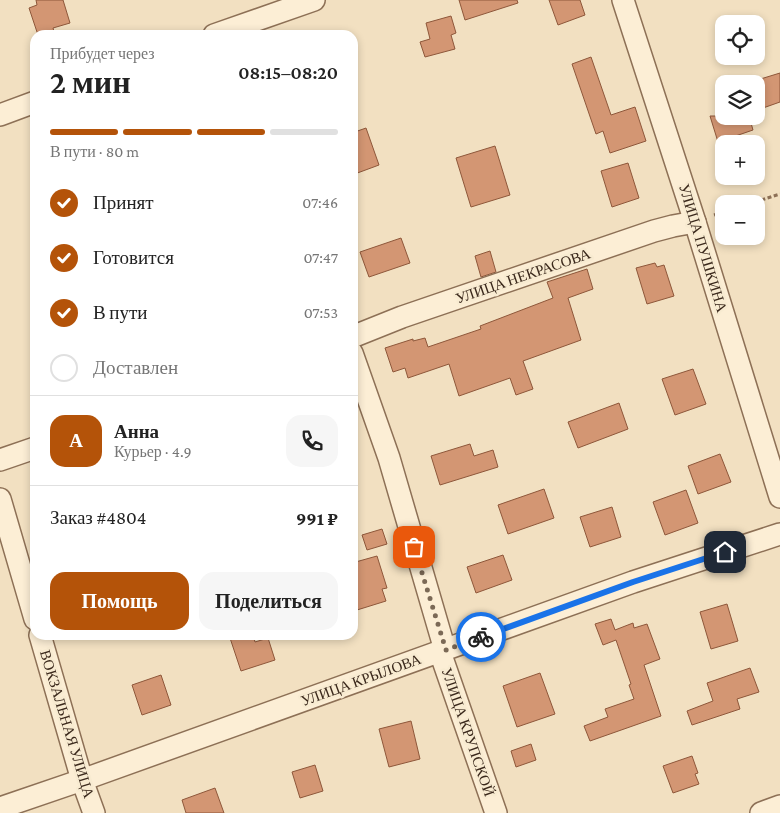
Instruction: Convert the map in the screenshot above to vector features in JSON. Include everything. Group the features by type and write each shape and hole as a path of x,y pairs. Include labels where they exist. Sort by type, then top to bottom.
{"street":[{"path":"251,28 267,7 314,0"},
{"name":"УЛИЦА ПУШКИНА","path":"623,0 695,222 780,497"},
{"path":"0,115 30,104"},
{"name":"УЛИЦА НЕКРАСОВА","path":"358,335 402,317 626,241 673,226 695,222"},
{"name":"УЛИЦА КРУПСКОЙ","path":"358,370 389,458 443,651 496,813"},
{"path":"0,460 30,450"},
{"path":"0,499 30,601"},
{"name":"УЛИЦА КРЫЛОВА","path":"0,808 633,582 780,534"},
{"name":"ВОКЗАЛЬНАЯ УЛИЦА","path":"41,640 82,780 94,813"},
{"path":"761,813 780,806"}],"path":[{"path":"765,199 780,194"}],"building":[{"path":"36,0 63,0 70,23 53,28 54,30 36,30 29,8 37,5"},
{"path":"459,0 517,0 518,3 465,20"},
{"path":"549,0 580,0 585,15 558,25"},
{"path":"451,16 456,33 451,35 455,49 425,57 420,42 430,39 426,23"},
{"path":"591,57 611,115 635,107 646,141 610,153 603,131 596,134 572,64"},
{"path":"780,73 780,102 765,107 765,78"},
{"path":"710,116 715,116 715,125 752,125 753,130 738,135 716,135"},
{"path":"366,128 379,165 358,173 358,131"},
{"path":"495,146 510,195 471,207 456,158"},
{"path":"628,163 639,198 612,207 601,171"},
{"path":"401,238 410,263 369,277 360,252"},
{"path":"490,251 496,272 481,277 475,256"},
{"path":"655,263 657,267 664,265 674,296 647,304 636,268"},
{"path":"587,269 593,289 568,298 581,340 523,361 533,389 516,395 510,378 459,396 449,364 408,378 405,368 393,372 385,348 413,339 413,341 425,338 428,347 481,329 480,326 553,298 547,282"},
{"path":"693,369 706,404 675,415 662,379"},
{"path":"619,403 628,429 578,448 568,422"},
{"path":"470,444 474,456 493,450 498,467 440,485 431,456"},
{"path":"720,454 731,482 698,494 688,466"},
{"path":"544,489 554,518 508,534 498,505"},
{"path":"686,490 698,523 665,535 653,502"},
{"path":"612,507 621,537 590,547 580,517"},
{"path":"382,529 387,544 367,550 362,535"},
{"path":"503,555 512,580 476,593 467,567"},
{"path":"377,556 387,588 382,589 386,601 358,610 358,561"},
{"path":"727,604 738,641 711,649 700,612"},
{"path":"611,619 615,630 633,623 634,628 647,624 660,659 644,665 661,716 590,741 584,726 608,717 605,709 634,699 629,685 631,684 616,640 603,645 595,624"},
{"path":"231,640 254,640 255,642 269,640 275,660 241,671"},
{"path":"750,668 759,692 737,699 740,709 692,725 687,711 713,701 707,683"},
{"path":"540,673 555,714 517,727 503,686"},
{"path":"161,675 171,705 142,715 132,685"},
{"path":"411,721 420,759 389,767 379,729"},
{"path":"531,744 536,760 516,767 511,751"},
{"path":"692,756 698,773 695,774 699,784 673,793 663,766"},
{"path":"315,765 323,791 300,798 292,772"},
{"path":"215,788 224,813 186,813 182,800"}],"way so far":[{"path":"414,547 446,650 481,637"}],"route":[{"path":"481,637 633,582 725,552"}]}
